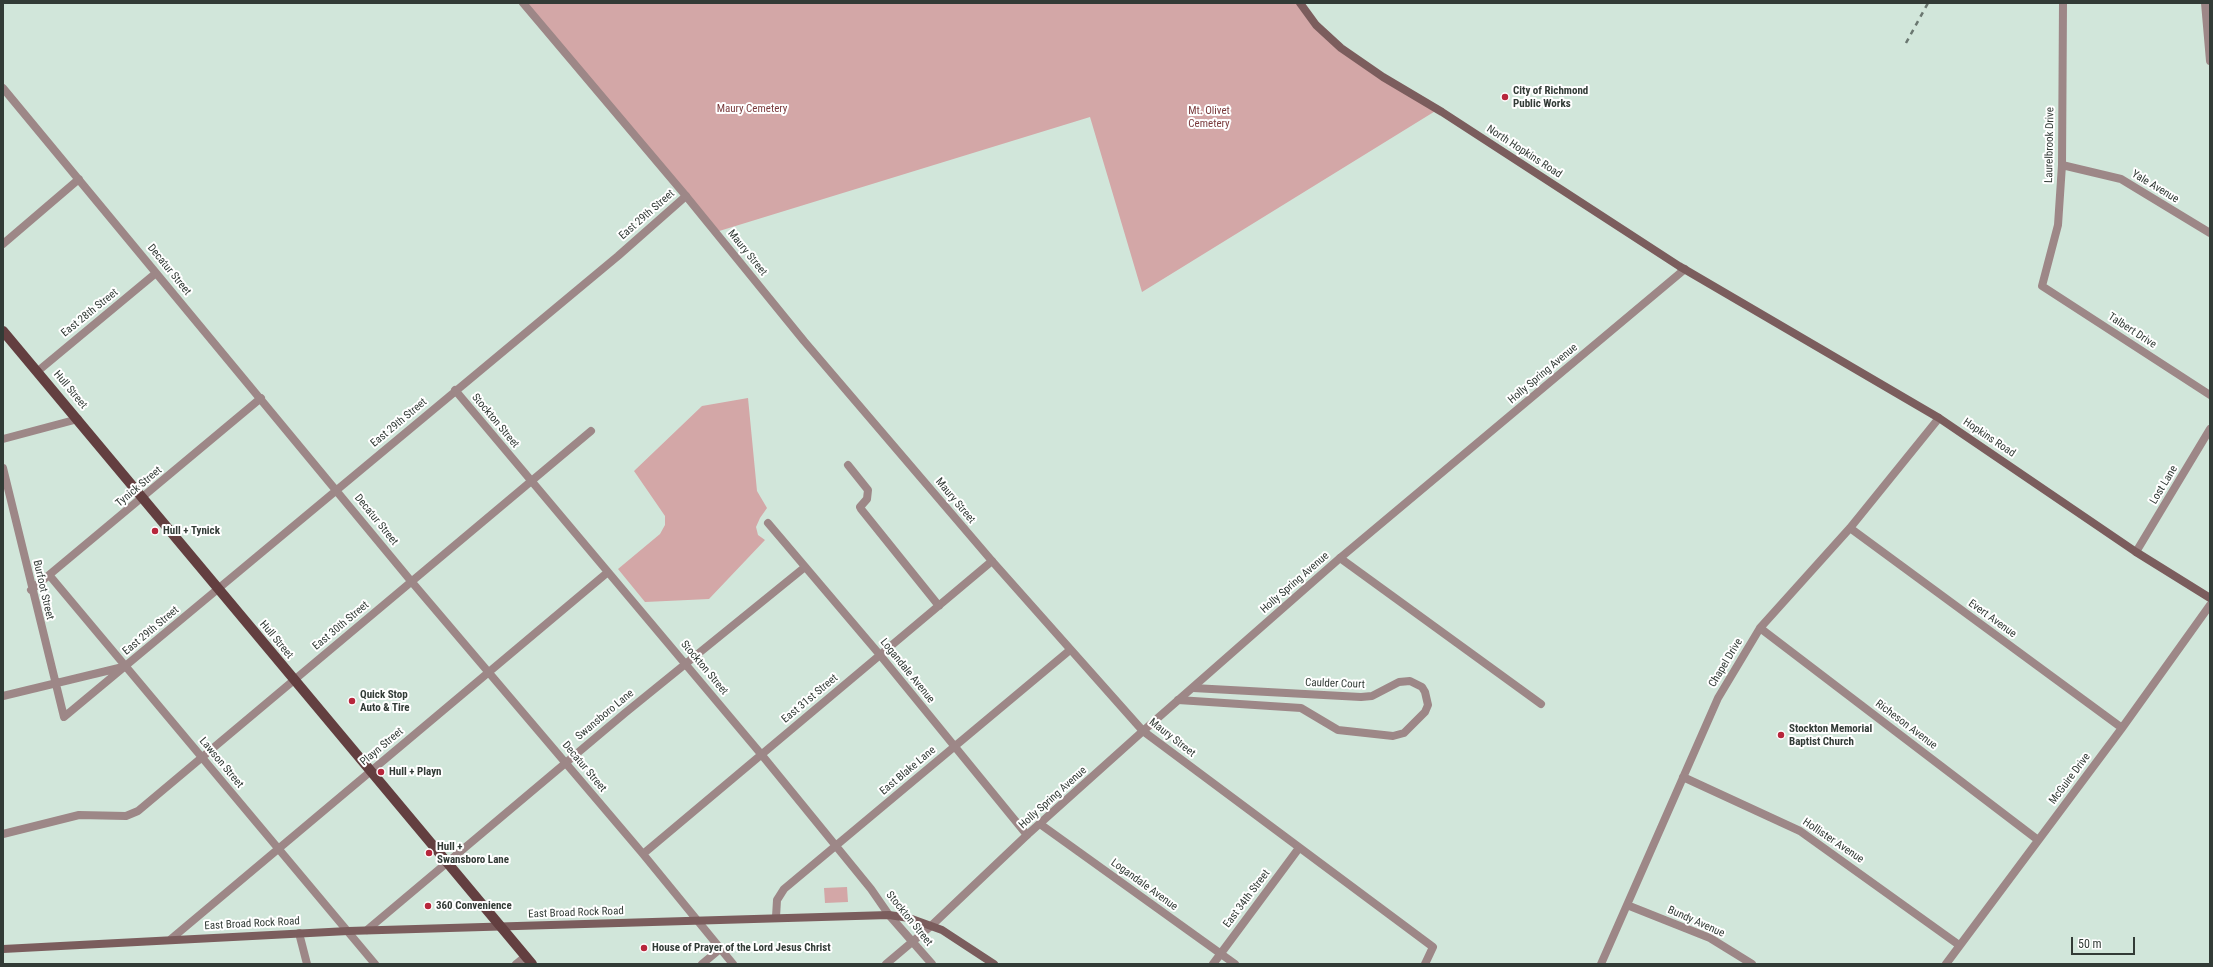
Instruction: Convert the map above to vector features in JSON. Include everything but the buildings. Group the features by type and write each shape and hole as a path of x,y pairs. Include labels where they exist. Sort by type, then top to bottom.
{"main road":[{"name":"North Hopkins Road","path":"1300,3 1316,25 1341,48 1374,71 1442,112 1685,269 1749,306"},
{"name":"Hopkins Road","path":"1749,306 1939,418 2136,552 2210,598"},
{"name":"Hull Street","path":"3,331 529,960"},
{"name":"East Broad Rock Road","path":"3,948 367,930 696,921 776,917 889,915 909,918 931,926 952,936 994,964"}],"street":[{"name":"Maury Street","path":"523,3 686,196 804,341 992,561 1143,730 1433,947 1425,964"},
{"name":"Laurelbrook Drive","path":"2042,286 2058,225 2062,166 2064,3"},
{"path":"2205,3 2210,61"},
{"name":"Decatur Street","path":"3,88 412,580 643,854 696,921 733,964"},
{"name":"Yale Avenue","path":"2062,166 2121,179 2209,230"},
{"path":"3,244 79,180"},
{"name":"East 29th Street","path":"64,717 686,196"},
{"name":"Holly Spring Avenue","path":"886,964 931,926 1027,835 1143,730 1193,688 1340,558 1685,269"},
{"name":"East 28th Street","path":"38,371 156,273"},
{"name":"Talbert Drive","path":"2042,286 2210,395"},
{"name":"Stockton Street","path":"455,390 761,754 871,889 889,915 932,964"},
{"name":"Tynick Street","path":"32,590 261,398"},
{"name":"Chapel Drive","path":"1601,964 1718,698 1760,628 1850,528 1939,418"},
{"path":"3,439 78,419"},
{"name":"Lost Lane","path":"2136,552 2210,429"},
{"name":"East 30th Street","path":"3,834 79,815 121,816 134,814 591,431"},
{"path":"848,465 868,490 867,499 860,507 861,509 939,606"},
{"name":"Burfoot Street","path":"3,468 54,684 64,717"},
{"name":"Logandale Avenue","path":"768,523 880,655 1027,835"},
{"name":"Evert Avenue","path":"1850,528 2122,728"},
{"path":"1340,558 1541,704"},
{"name":"East 31st Street","path":"643,854 992,561"},
{"name":"Swansboro Lane","path":"367,930 685,663 805,567"},
{"name":"Playn Street","path":"172,939 608,572"},
{"name":"Lawson Street","path":"50,576 375,964"},
{"name":"McGuire Drive","path":"1946,964 2122,728 2210,605"},
{"name":"Richeson Avenue","path":"1760,628 2038,840"},
{"name":"East Blake Lane","path":"776,917 777,900 784,889 1070,650"},
{"name":"East 29th Street","path":"3,696 126,666"},
{"name":"Caulder Court","path":"1178,700 1301,708 1338,730 1393,736 1404,733 1425,712 1428,705 1425,692 1422,687 1410,681 1399,682 1372,696 1361,697 1193,688"},
{"name":"Hollister Avenue","path":"1683,777 1800,831 1959,945"},
{"name":"Logandale Avenue","path":"1040,824 1235,964"},
{"name":"East 34th Street","path":"1213,964 1299,848"},
{"name":"Bundy Avenue","path":"1628,905 1710,938 1752,964"},
{"path":"300,933 307,964"},
{"path":"702,964 720,949"},
{"path":"516,964 529,960"}],"green space":[{"path":"525,3 1303,3 1314,21 1344,47 1437,110 1142,292 1090,117 716,232"},
{"path":"748,398 757,491 767,508 756,527 758,535 765,540 709,599 645,602 618,569 660,534 665,525 665,516 634,471 702,406"},
{"path":"847,887 848,902 825,903 824,888"}],"railway":[{"path":"1906,43 1928,3"}],"place":[{"name":"City of Richmond Public Works","path":"1505,97"},
{"name":"Hull + Tynick","path":"155,531"},
{"name":"Quick Stop Auto & Tire","path":"352,701"},
{"name":"Stockton Memorial Baptist Church","path":"1781,735"},
{"name":"Hull + Playn","path":"381,772"},
{"name":"Hull + Swansboro Lane","path":"429,853"},
{"name":"360 Convenience","path":"428,906"},
{"name":"House of Prayer of the Lord Jesus Christ","path":"644,948"}],"park label":[{"name":"Maury Cemetery","path":"752,109"},
{"name":"Mt. Olivet Cemetery","path":"1209,117"}]}
